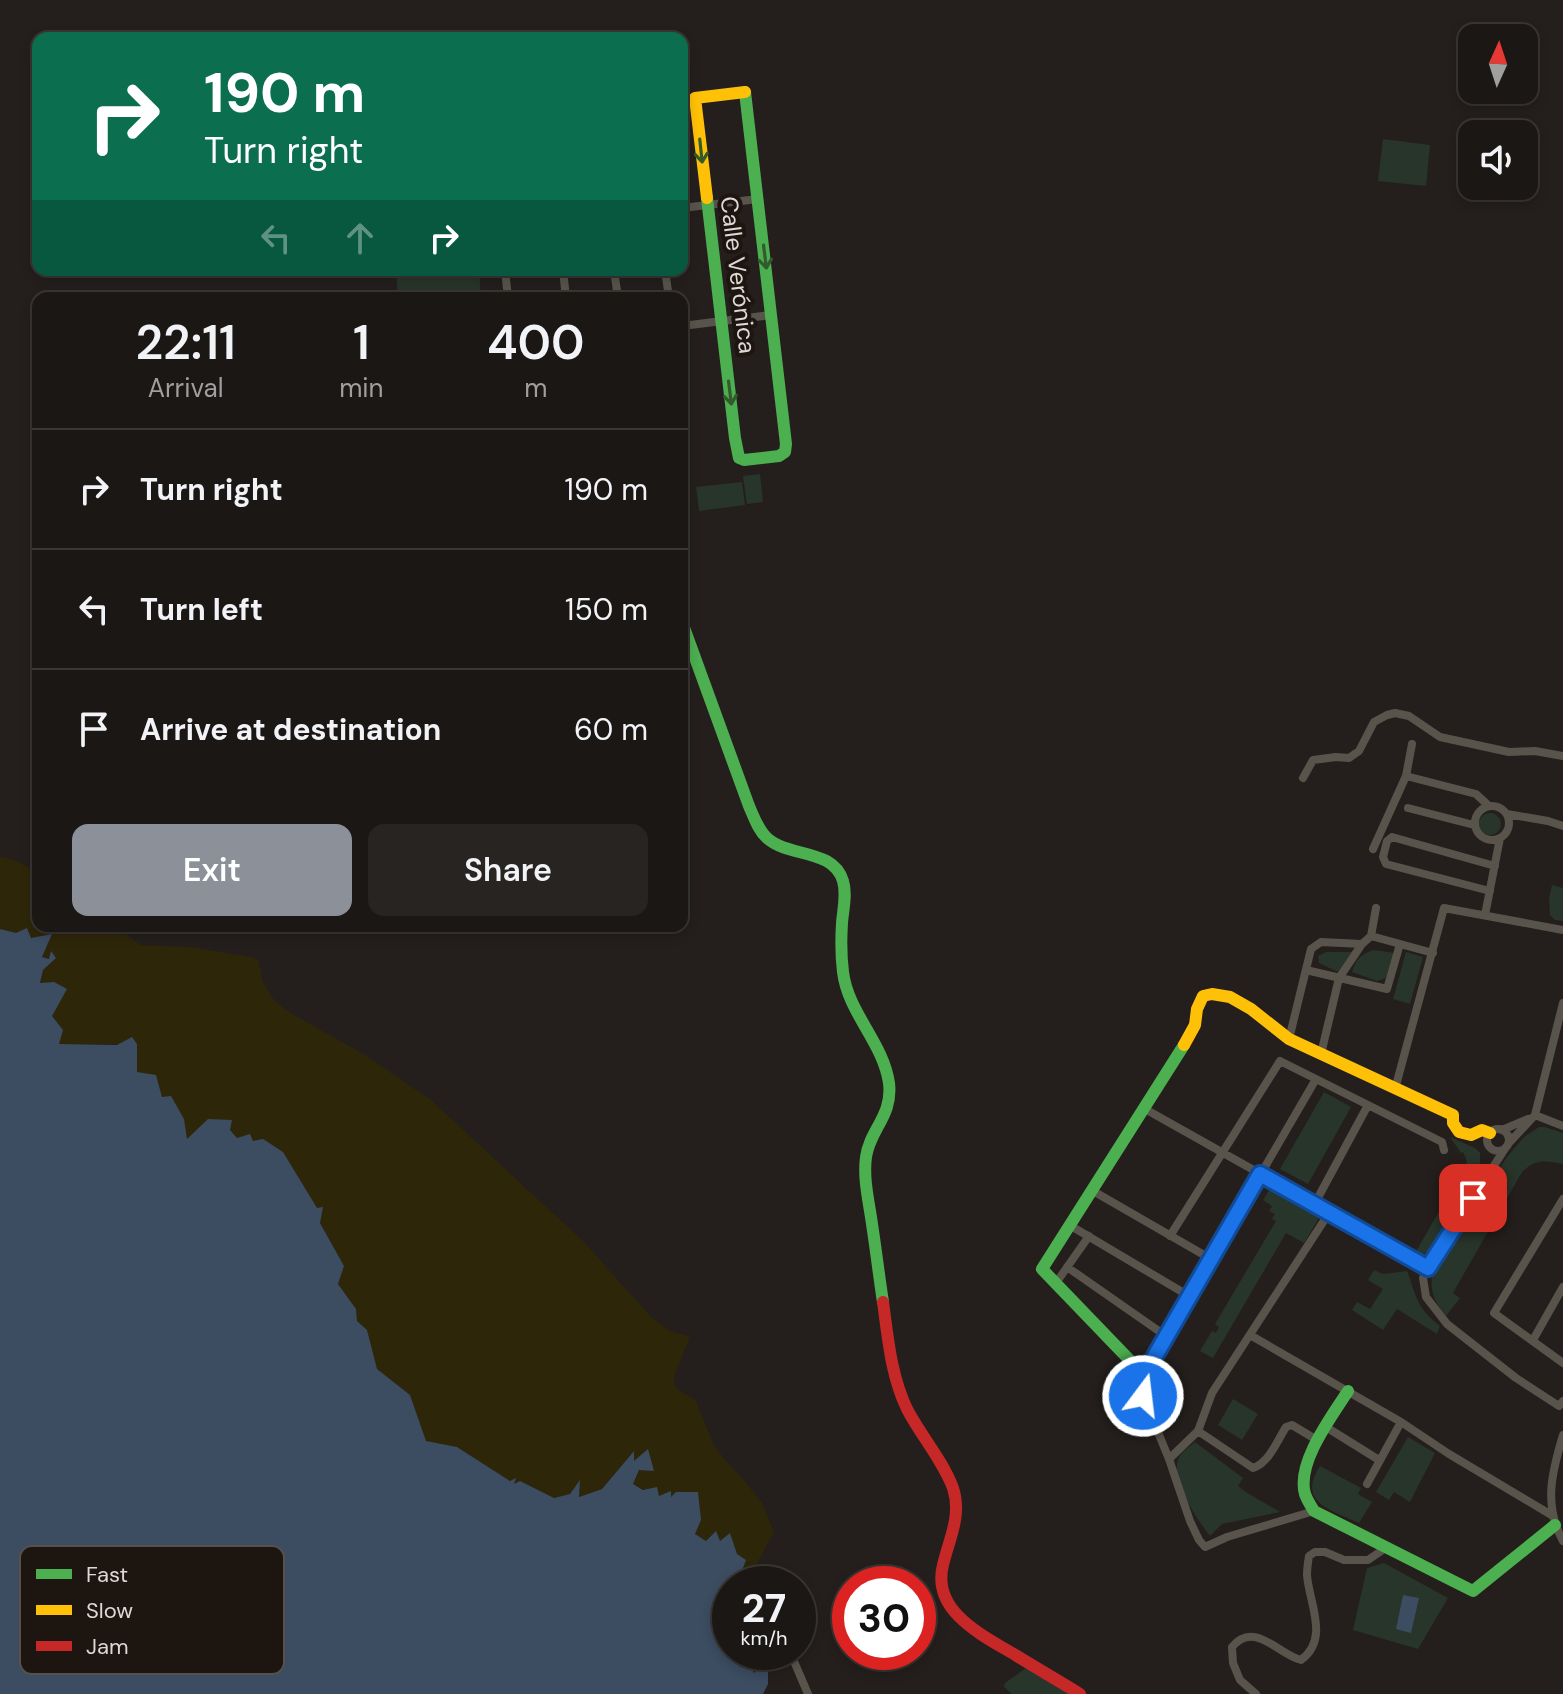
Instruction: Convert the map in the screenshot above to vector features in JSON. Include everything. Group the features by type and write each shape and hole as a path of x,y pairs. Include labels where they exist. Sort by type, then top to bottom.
{"street":[{"name":"Calle Verónica","path":"758,199 745,92 695,98 735,438 739,458 744,460 779,456 785,452 771,315"},
{"path":"688,207 758,199 771,315 688,325"},
{"path":"688,638 750,810 763,834 782,847 828,860 842,877 845,889 842,939 844,980 889,1082 890,1106 871,1140 866,1157 891,1358 907,1409 948,1478 956,1501 957,1518 941,1567 940,1584 944,1599 970,1628 1080,1694"},
{"path":"1303,778 1313,760 1349,758 1359,751 1374,722 1395,713 1409,716 1440,737 1509,752 1535,751 1563,756"},
{"path":"1373,849 1406,776 1412,744"},
{"path":"1406,776 1476,794 1489,806"},
{"path":"1507,814 1509,825 1505,835 1500,838 1484,838 1476,830 1474,819 1479,810 1489,806 1499,807 1507,814 1563,826"},
{"path":"1408,808 1474,825"},
{"path":"1490,891 1386,864 1383,857 1387,841 1392,837 1495,866"},
{"path":"1485,915 1500,838"},
{"path":"1321,1054 1339,978 1371,936 1376,908"},
{"path":"1395,1089 1444,908 1563,930"},
{"path":"1371,936 1433,953"},
{"path":"1289,1039 1311,949 1321,942 1362,944"},
{"path":"1306,970 1387,989 1400,944"},
{"path":"1144,1375 1042,1269 1191,1033 1199,1001 1203,996 1212,994 1230,997 1251,1009 1289,1039 1453,1115 1453,1123 1459,1132 1471,1135 1482,1130 1507,1134 1507,1145 1423,1278 1426,1297 1447,1324 1516,1378 1559,1406 1563,1401"},
{"path":"1491,1148 1501,1150 1534,1116 1563,1003"},
{"path":"1170,1236 1280,1061 1442,1142 1444,1150"},
{"path":"1314,1511 1227,1537 1205,1547 1190,1521 1143,1396 1144,1375 1316,1079"},
{"path":"1314,1205 1368,1105"},
{"path":"1145,1109 1428,1268"},
{"path":"1488,1174 1491,1148 1488,1140 1496,1132 1534,1116 1563,1126"},
{"path":"1093,1191 1211,1259"},
{"path":"1563,1199 1494,1313 1563,1363"},
{"path":"1169,1459 1198,1431 1212,1393 1329,1213"},
{"path":"1071,1226 1189,1296"},
{"path":"1056,1283 1089,1236"},
{"path":"1067,1267 1166,1336"},
{"path":"1533,1340 1563,1287"},
{"path":"1250,1335 1401,1422 1554,1521"},
{"path":"1348,1391 1317,1440 1303,1480 1304,1494 1314,1511 1473,1591 1554,1521"},
{"path":"1367,1484 1401,1422"},
{"path":"1198,1431 1253,1468 1260,1466 1286,1427 1292,1425 1317,1440"},
{"path":"1326,1427 1379,1460"},
{"path":"1563,1435 1552,1470 1551,1506 1563,1541"},
{"path":"1256,1694 1240,1680 1233,1663 1232,1647 1238,1640 1252,1637 1271,1643 1293,1658 1301,1660 1310,1653 1315,1638 1316,1614 1307,1577 1309,1556 1315,1552 1325,1552 1344,1560 1368,1560 1387,1547"},
{"path":"798,1670 808,1694"}],"green space":[{"path":"1383,139 1430,145 1426,186 1378,181"},
{"path":"396,276 479,276 481,292 398,292"},
{"path":"760,474 763,502 747,504 743,476"},
{"path":"742,482 745,505 699,511 696,487"},
{"path":"1486,813 1494,813 1501,824 1494,835 1486,835 1479,828 1479,820"},
{"path":"1552,885 1563,888 1563,921 1555,920 1550,915"},
{"path":"1374,950 1394,953 1386,978 1377,981 1352,972 1359,958"},
{"path":"1326,952 1352,952 1338,972 1319,963 1318,956"},
{"path":"1406,952 1423,957 1410,1004 1393,999"},
{"path":"1324,1092 1351,1107 1308,1184 1280,1169"},
{"path":"1539,1127 1563,1133 1563,1164 1541,1162 1532,1164 1522,1172 1453,1293 1460,1298 1446,1316 1433,1293 1433,1266 1507,1157 1524,1137"},
{"path":"1450,1137 1480,1153 1480,1169 1434,1246 1426,1253 1414,1255 1467,1161"},
{"path":"1270,1189 1319,1218 1304,1243 1286,1233 1213,1358 1200,1351 1212,1331 1216,1333 1219,1327 1215,1324 1276,1221 1272,1219 1275,1214 1269,1211 1272,1206 1263,1200"},
{"path":"1374,1270 1383,1274 1407,1271 1422,1307 1440,1326 1437,1334 1397,1309 1383,1330 1352,1310 1357,1302 1370,1309 1383,1289 1368,1280"},
{"path":"1233,1399 1258,1414 1242,1440 1218,1425"},
{"path":"1408,1437 1435,1453 1410,1502 1394,1492 1389,1500 1376,1492"},
{"path":"1195,1442 1243,1478 1238,1486 1280,1512 1222,1524 1210,1536 1187,1500 1178,1479 1179,1457"},
{"path":"1320,1466 1361,1488 1358,1494 1372,1502 1359,1523 1328,1509 1315,1497 1312,1489"},
{"path":"1384,1563 1448,1598 1418,1649 1353,1630 1367,1568"},
{"path":"1026,1668 1070,1694 1012,1694 1004,1687 1005,1683"}],"sand":[{"path":"0,857 32,870 32,932 123,932 140,945 189,947 251,957 258,960 263,983 274,1000 287,1011 365,1055 431,1100 583,1241 650,1316 670,1331 690,1337 674,1376 675,1387 696,1401 713,1444 762,1503 774,1532 756,1566 741,1566 730,1533 719,1542 706,1541 695,1534 670,1498 633,1484 639,1470 633,1462 633,1452 602,1489 578,1497 580,1482 570,1494 554,1498 520,1481 514,1484 457,1447 425,1441 410,1395 376,1369 367,1330 357,1321 356,1309 338,1284 344,1266 320,1223 322,1207 317,1209 282,1152 237,1138 230,1130 232,1120 187,1140 163,1097 137,1072 137,1044 59,1044 40,984 43,970 56,958 51,952 50,959 42,957 51,935 30,938 0,929"}],"water":[{"path":"27,928 31,938 52,934 42,957 49,959 51,951 56,958 43,970 40,983 54,982 67,989 52,1016 63,1030 59,1044 117,1045 132,1037 137,1044 137,1072 156,1075 162,1097 171,1096 184,1119 187,1139 208,1119 232,1120 230,1130 237,1138 250,1134 253,1141 263,1139 283,1152 317,1208 323,1207 320,1223 344,1266 338,1284 356,1309 357,1321 367,1330 377,1369 410,1395 426,1441 457,1447 510,1481 516,1478 514,1484 520,1481 554,1498 570,1494 580,1480 579,1497 602,1489 634,1451 634,1461 648,1449 654,1471 639,1470 633,1484 643,1490 657,1487 659,1496 671,1491 671,1497 676,1492 698,1492 701,1520 695,1534 706,1541 716,1531 720,1541 730,1533 737,1554 746,1560 744,1566 712,1566 712,1670 753,1670 754,1673 757,1670 768,1670 768,1684 763,1694 0,1694 0,929 16,933"},
{"path":"1403,1595 1419,1598 1411,1633 1396,1629"}],"traffic: fast":[{"path":"707,198 739,458 779,456 785,452 786,444 745,92"},
{"path":"688,638 761,831 776,844 830,863 843,881 842,954 846,987 880,1054 889,1083 888,1105 868,1147 865,1165 883,1302"},
{"path":"1144,1375 1042,1269 1184,1045"},
{"path":"1348,1391 1317,1440 1306,1468 1305,1494 1314,1511 1473,1591 1555,1525"}],"traffic: slow":[{"path":"707,198 695,98 745,92"},
{"path":"1184,1045 1195,1025 1203,996 1230,997 1251,1009 1289,1039 1453,1115 1453,1123 1459,1132 1471,1135 1482,1130 1490,1133"}],"traffic: jam":[{"path":"883,1302 897,1383 907,1409 953,1488 956,1508 954,1527 941,1582 945,1596 952,1609 976,1631 1080,1694"}],"route":[{"path":"1143,1396 1144,1375 1260,1174 1428,1268 1473,1198"}]}
